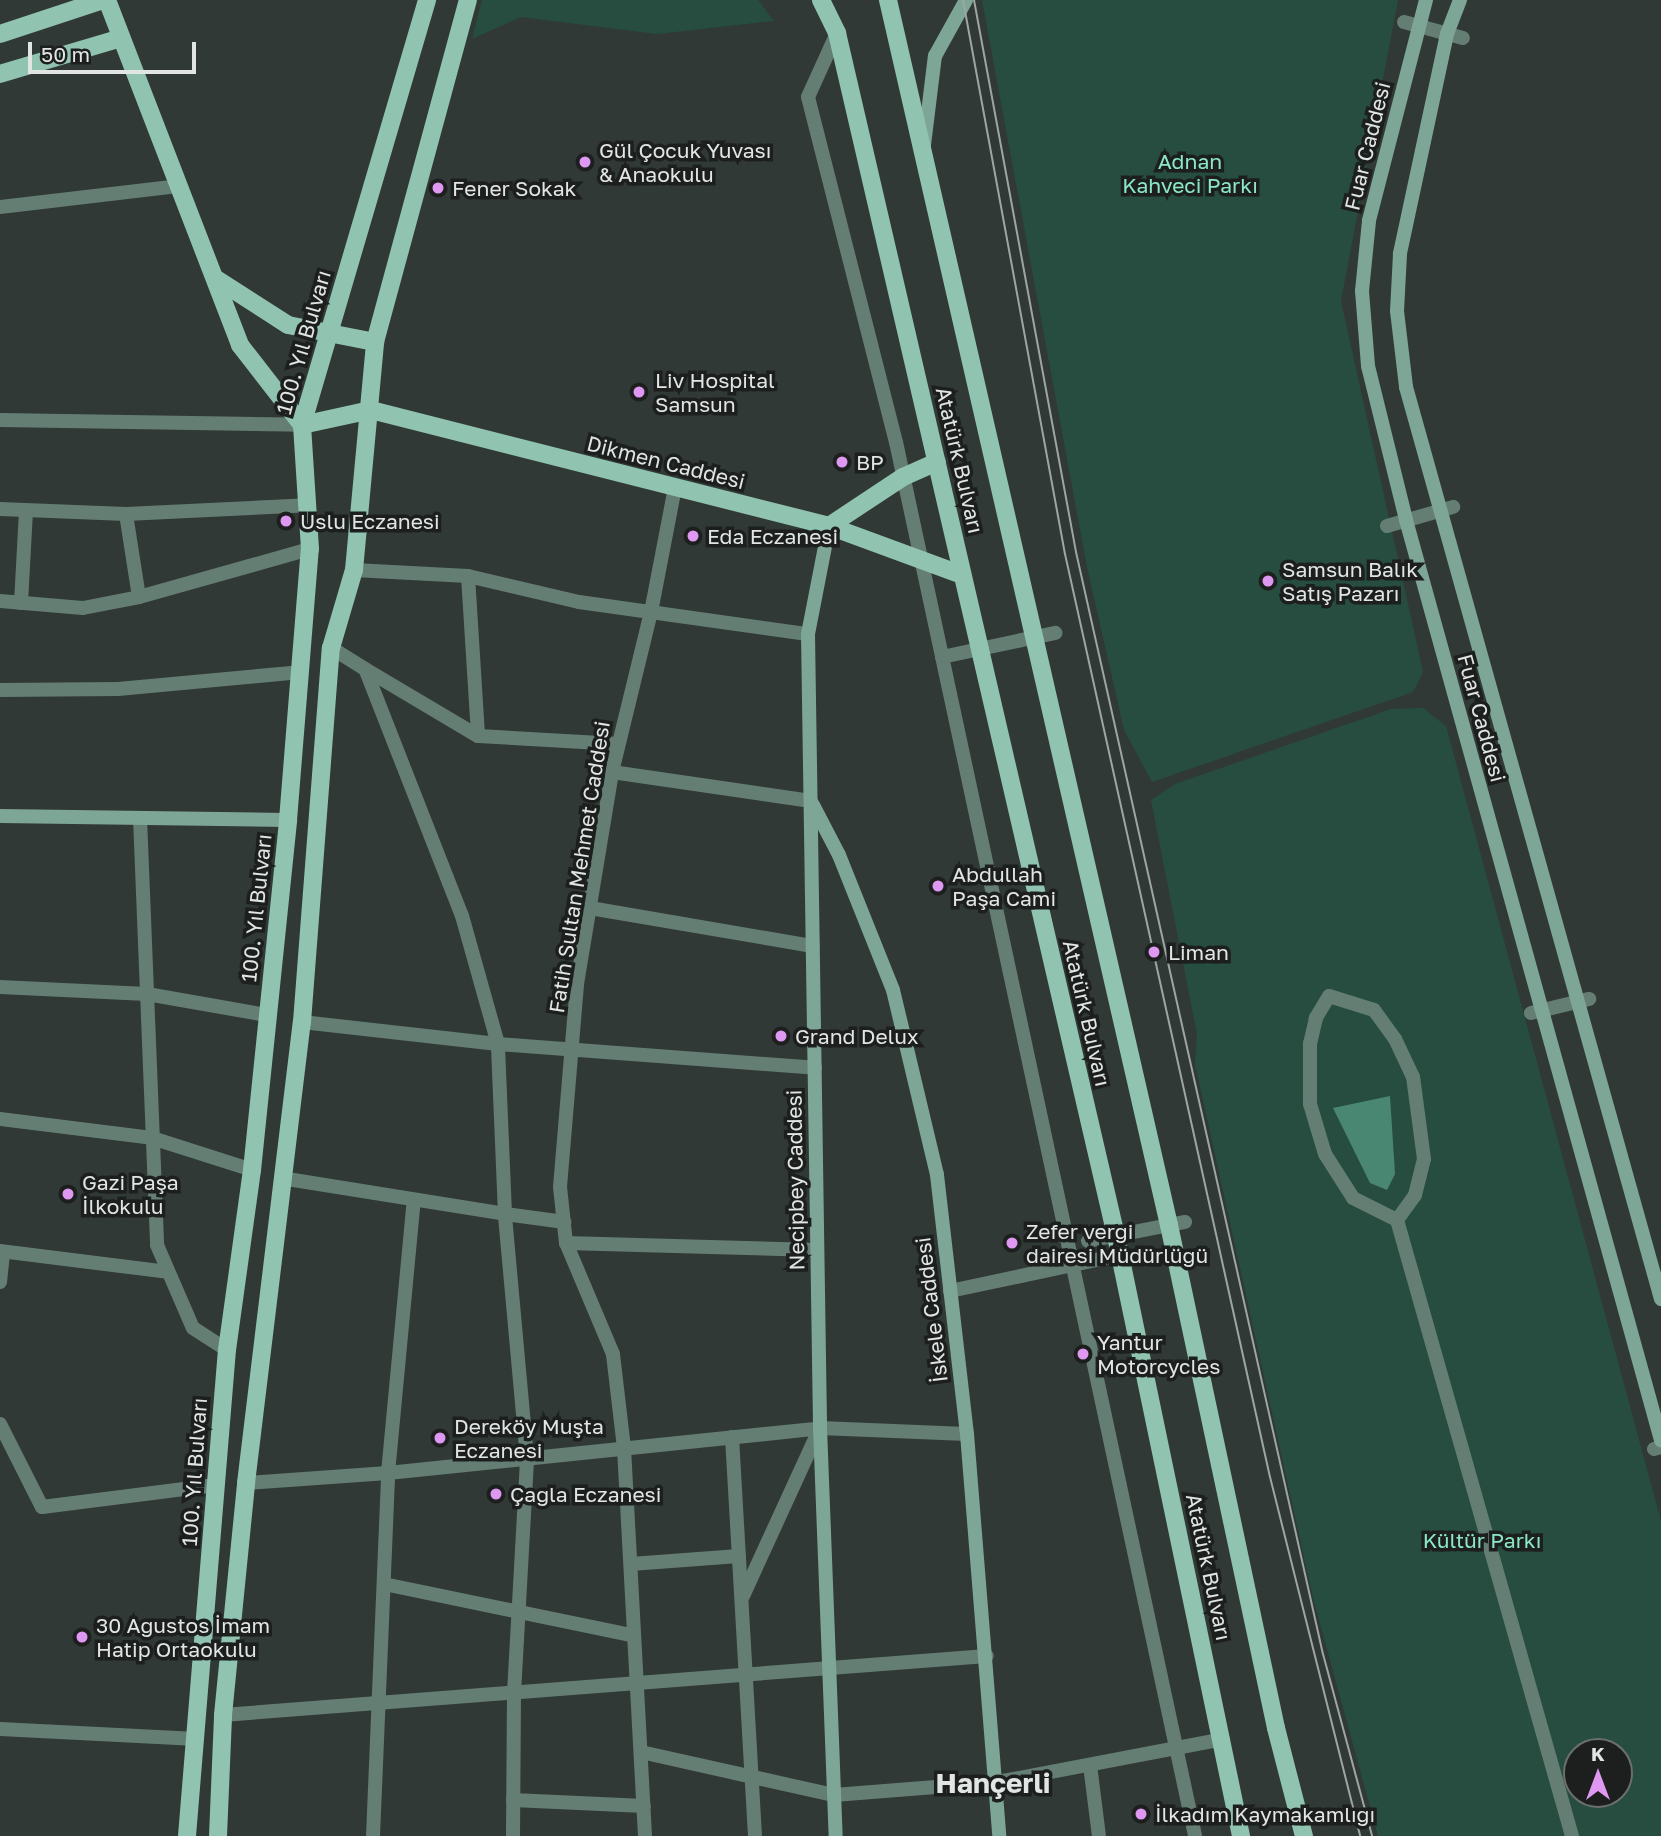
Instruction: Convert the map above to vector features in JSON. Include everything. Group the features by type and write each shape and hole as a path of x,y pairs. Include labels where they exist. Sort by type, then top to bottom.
{"main road":[{"path":"0,34 105,0 218,280 240,345 302,425 370,410"},
{"name":"100. Yıl Bulvarı","path":"187,1836 227,1350 252,1170 288,820 310,549 302,425 427,0"},
{"path":"218,1836 223,1715 246,1483 302,1022 331,648 354,570 375,342 468,0"},
{"name":"Atatürk Bulvarı","path":"821,0 837,33 1116,1236 1223,1739 1241,1836"},
{"name":"Atatürk Bulvarı","path":"888,0 922,161 1034,638 1177,1223 1276,1728 1304,1836"},
{"path":"0,74 121,38"},
{"path":"218,280 288,325 375,342"},
{"name":"Dikmen Caddesi","path":"370,410 829,526 922,564 962,575"},
{"path":"829,526 903,477 937,462"}],"street":[{"path":"922,161 935,56 966,0"},
{"name":"Fuar Caddesi","path":"1426,0 1369,221 1362,291 1368,366 1535,1012 1658,1446"},
{"name":"Fuar Caddesi","path":"1460,0 1447,34 1400,254 1397,311 1406,387 1446,510 1585,1000 1661,1299"},
{"path":"1404,22 1463,38"},
{"path":"837,33 808,97 903,477 1195,1836"},
{"path":"0,207 178,186"},
{"path":"0,420 302,425"},
{"name":"Fatih Sultan Mehmet Caddesi","path":"645,1836 624,1448 612,1354 566,1243 560,1187 571,1051 612,772 651,612 675,487"},
{"path":"0,509 126,514 306,505"},
{"path":"21,603 26,510"},
{"path":"1388,526 1446,510"},
{"path":"126,514 139,597"},
{"name":"Necipbey Caddesi","path":"829,526 808,634 820,1428 836,1836"},
{"path":"0,601 83,608 139,597 310,549"},
{"path":"354,570 468,576 579,602 808,634"},
{"path":"468,576 478,736"},
{"path":"942,657 1055,633"},
{"path":"331,648 478,736 618,744"},
{"path":"365,669 462,916 498,1045 505,1214 527,1458 514,1693 513,1836"},
{"path":"0,690 118,689 300,672"},
{"path":"612,772 811,801"},
{"name":"İskele Caddesi","path":"811,801 839,855 893,990 937,1175 967,1434 998,1782 999,1836"},
{"path":"0,816 288,820"},
{"path":"140,818 157,1245 193,1328 227,1350"},
{"path":"590,908 813,947"},
{"path":"0,987 146,994 267,1015"},
{"path":"1397,1220 1415,1195 1424,1159 1413,1077 1395,1039 1374,1010 1329,996 1316,1018 1310,1043 1310,1104 1325,1154 1353,1198 1397,1220 1572,1836"},
{"path":"1535,1012 1585,1000"},
{"path":"302,1022 498,1045 815,1068"},
{"path":"0,1119 152,1138 252,1170"},
{"path":"281,1178 564,1222"},
{"path":"373,1836 388,1473 414,1200"},
{"path":"1088,1241 1177,1223"},
{"path":"566,1243 817,1250"},
{"path":"0,1282 2,1252 168,1272"},
{"path":"950,1291 1120,1255"},
{"path":"0,1424 42,1507 216,1485"},
{"path":"246,1483 388,1473 820,1428 967,1434"},
{"path":"741,1600 820,1428"},
{"path":"732,1437 755,1836"},
{"path":"631,1564 739,1556"},
{"path":"384,1584 634,1636"},
{"path":"223,1715 637,1683 829,1665 987,1656"},
{"path":"0,1729 197,1739"},
{"path":"640,1752 751,1779 834,1795 998,1782 1223,1739"},
{"path":"1090,1765 1099,1836"},
{"path":"513,1800 644,1806"}],"green space":[{"path":"482,0 758,0 774,21 657,34 521,17 472,39"},
{"name":"Adnan Kahveci Parkı","path":"982,0 1398,0 1341,301 1423,672 1413,692 1152,782 1124,730 1087,567"},
{"name":"Kültür Parkı","path":"1423,708 1446,726 1661,1521 1661,1836 1378,1836 1313,1598 1195,1064 1197,1034 1151,800 1175,784 1391,709"}],"shaded area":[{"path":"1390,1096 1395,1174 1387,1190 1370,1183 1333,1108"}],"tram line":[{"path":"963,0 1065,554 1270,1477 1360,1836"},
{"path":"974,0 1076,552 1323,1654 1372,1836"}],"place":[{"name":"Gül Çocuk Yuvası & Anaokulu","path":"585,162"},
{"name":"Fener Sokak","path":"438,188"},
{"name":"Liv Hospital Samsun","path":"639,392"},
{"name":"BP","path":"842,462"},
{"name":"Uslu Eczanesi","path":"286,521"},
{"name":"Eda Eczanesi","path":"693,536"},
{"name":"Samsun Balık Satış Pazarı","path":"1268,581"},
{"name":"Abdullah Paşa Cami","path":"938,886"},
{"name":"Liman","path":"1154,952"},
{"name":"Grand Delux","path":"781,1036"},
{"name":"Gazi Paşa İlkokulu","path":"68,1194"},
{"name":"Zefer vergi dairesi Müdürlüğü","path":"1012,1243"},
{"name":"Yantur Motorcycles","path":"1083,1354"},
{"name":"Dereköy Muşta Eczanesi","path":"440,1438"},
{"name":"Çağla Eczanesi","path":"496,1494"},
{"name":"30 Ağustos İmam Hatip Ortaokulu","path":"82,1637"},
{"name":"İlkadım Kaymakamlığı","path":"1141,1814"}],"district":[{"name":"Hançerli","path":"993,1783"}]}
